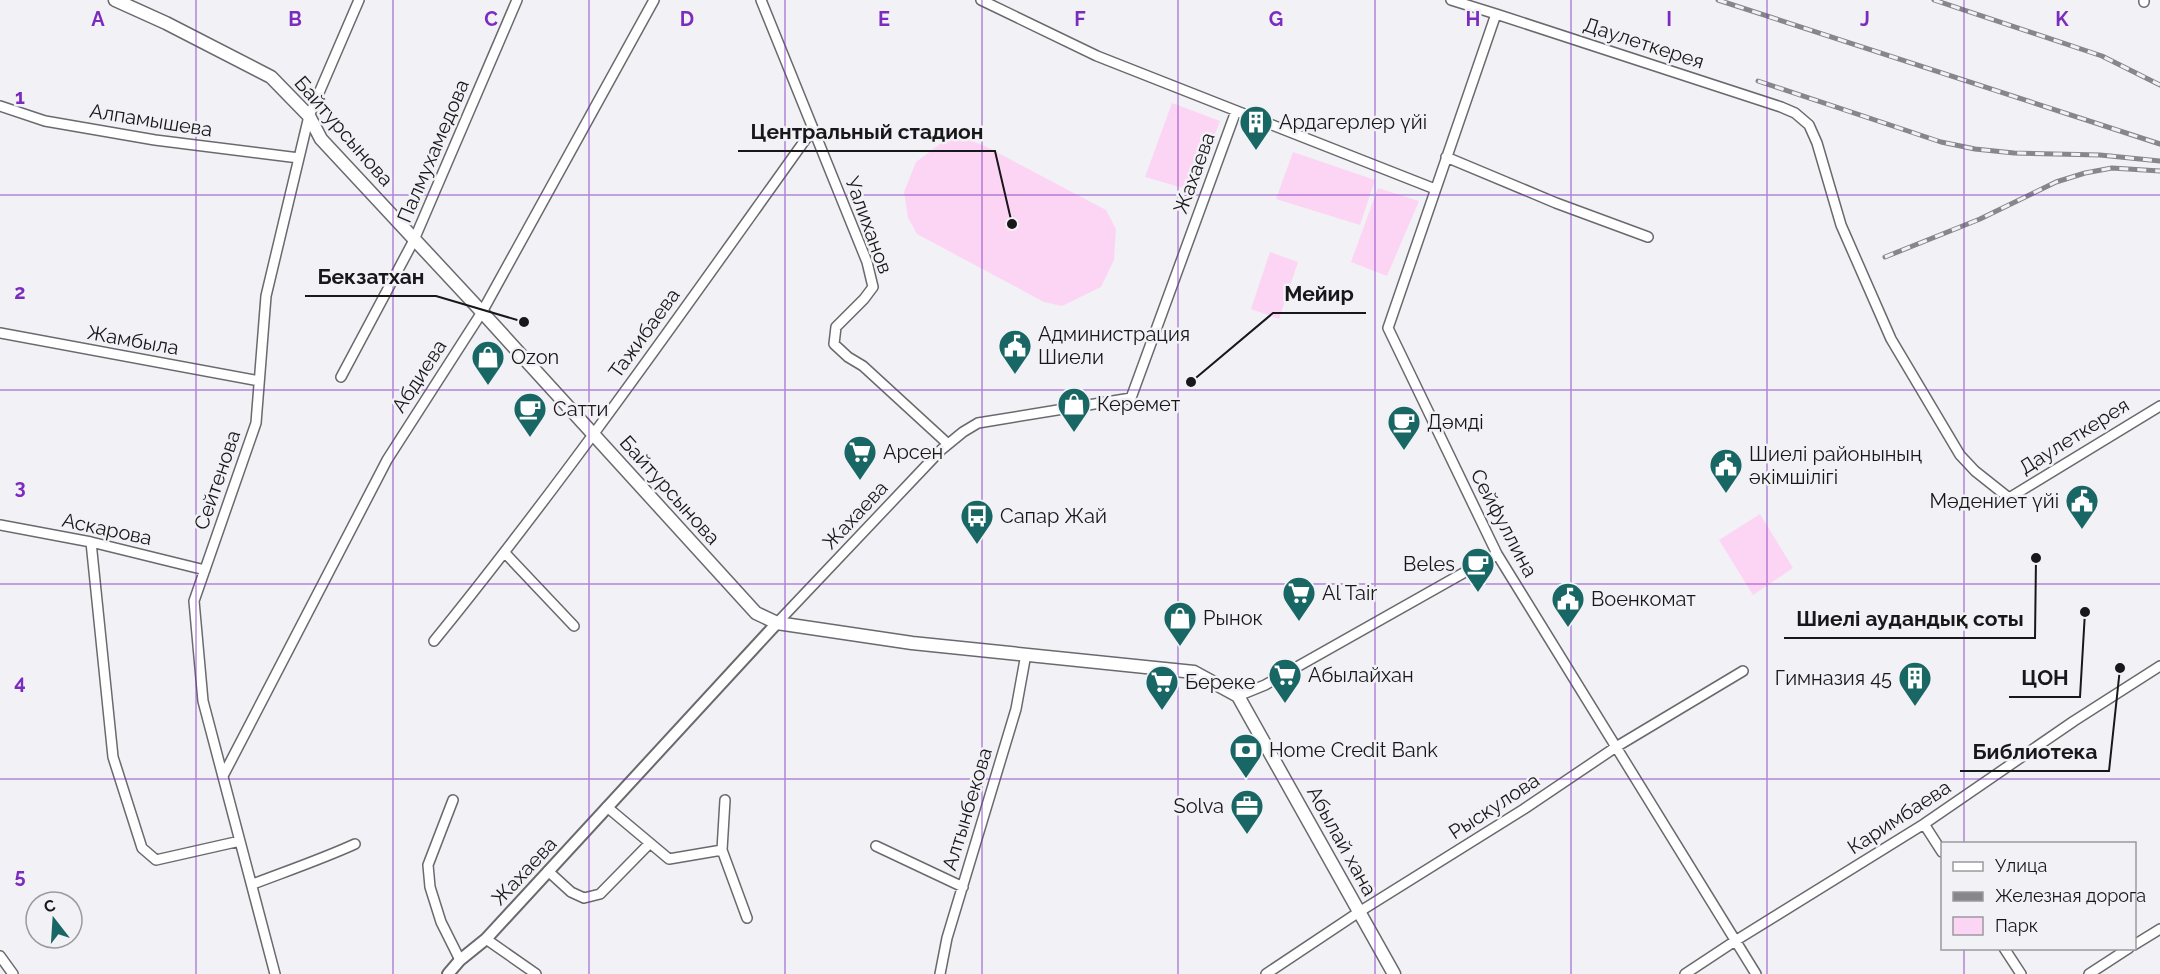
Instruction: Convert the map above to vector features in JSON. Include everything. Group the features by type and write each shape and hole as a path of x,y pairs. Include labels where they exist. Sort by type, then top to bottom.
{"main road":[{"name":"Байтурсынова","path":"115,0 166,23 270,77 309,116 321,139 482,312 756,614 777,623 912,643 1194,672 1238,696"},
{"name":"Абылай хана","path":"1238,696 1394,974"}],"street":[{"name":"Сейтенова","path":"275,974 203,701 194,601 256,423 266,296 309,116 359,0"},
{"name":"Палмухамедова","path":"341,377 414,240 518,0"},
{"name":"Абдиева","path":"223,776 387,460 482,312 654,0"},
{"name":"Уалиханов","path":"761,0 867,262 873,286 864,299 836,327 834,345 863,366 948,444"},
{"path":"981,0 1097,56 1435,189 1496,14 1451,0"},
{"name":"Даулеткерея","path":"1496,14 1781,107 1795,113 1809,125 1817,143 1841,225 1891,339 1960,455 1975,471 2009,498 2160,406"},
{"name":"Алпамышева","path":"0,106 45,121 155,140 299,158"},
{"name":"Жахаева","path":"448,974 460,960 486,939 777,623 948,444 978,423 1131,398 1236,111"},
{"name":"Тажибаева","path":"434,641 505,553 594,435 813,129"},
{"path":"1446,157 1556,203 1648,237"},
{"name":"Сейфуллина","path":"1435,189 1388,328 1497,554 1756,974"},
{"name":"Жамбыла","path":"0,333 259,381"},
{"name":"Аскарова","path":"0,525 91,542 205,570"},
{"path":"91,542 113,757 142,848 156,860 240,841"},
{"path":"505,553 574,626"},
{"path":"1238,696 1265,685 1497,554"},
{"name":"Алтынбекова","path":"940,974 947,938 1016,709 1026,654"},
{"name":"Каримбаева","path":"1685,974 1735,940 1924,824 2074,721 2160,666"},
{"name":"Рыскулова","path":"1266,974 1359,912 1524,809 1616,747 1743,670"},
{"path":"453,800 428,865 430,887 441,922 460,960"},
{"path":"725,800 722,850 747,918"},
{"path":"607,807 669,859 722,850"},
{"path":"1924,824 1941,850"},
{"path":"548,871 571,892 584,898 600,894 650,843"},
{"path":"253,884 320,860 355,844"},
{"path":"876,846 963,887"},
{"path":"2136,944 2160,929"},
{"path":"486,939 536,974"},
{"path":"2005,950 2021,974"},
{"path":"2089,974 2126,950"},
{"path":"0,956 13,974"}],"green space":[{"path":"1172,103 1220,121 1193,191 1145,177"},
{"path":"961,137 985,146 1106,210 1116,229 1114,260 1101,287 1062,306 1044,302 917,234 908,218 904,192 916,162 944,141"},
{"path":"1293,152 1375,180 1360,225 1276,199"},
{"path":"1378,188 1419,201 1387,276 1351,262"},
{"path":"1270,252 1298,262 1279,319 1251,309"},
{"path":"1760,514 1793,568 1753,595 1719,540"}],"railway":[{"path":"1718,0 2160,144"},
{"path":"1934,0 2102,56 2160,85"},
{"path":"1758,81 1941,142 1975,149 2014,153 2100,155 2160,161"},
{"path":"1885,257 1980,219 2056,182 2112,168 2160,171"}],"place":[{"name":"Ардагерлер үйі","path":"1256,151"},
{"name":"Центральный стадион","path":"1012,224"},
{"name":"Бекзатхан","path":"524,322"},
{"name":"Администрация Шиели","path":"1015,375"},
{"name":"Мейир","path":"1191,382"},
{"name":"Ozon","path":"488,386"},
{"name":"Керемет","path":"1074,433"},
{"name":"Сатти","path":"530,438"},
{"name":"Дәмді","path":"1404,451"},
{"name":"Арсен","path":"860,481"},
{"name":"Шиелі районының әкімшілігі","path":"1726,494"},
{"name":"Мәдениет үйі","path":"2082,530"},
{"name":"Сапар Жай","path":"977,545"},
{"name":"Шиелі аудандық соты","path":"2036,558"},
{"name":"Beles","path":"1478,593"},
{"name":"ЦОН","path":"2085,612"},
{"name":"Al Tair","path":"1299,622"},
{"name":"Военкомат","path":"1568,628"},
{"name":"Рынок","path":"1180,647"},
{"name":"Библиотека","path":"2120,668"},
{"name":"Абылайхан","path":"1285,704"},
{"name":"Гимназия 45","path":"1915,707"},
{"name":"Береке","path":"1162,711"},
{"name":"Home Credit Bank","path":"1246,779"},
{"name":"Solva","path":"1247,835"}]}
